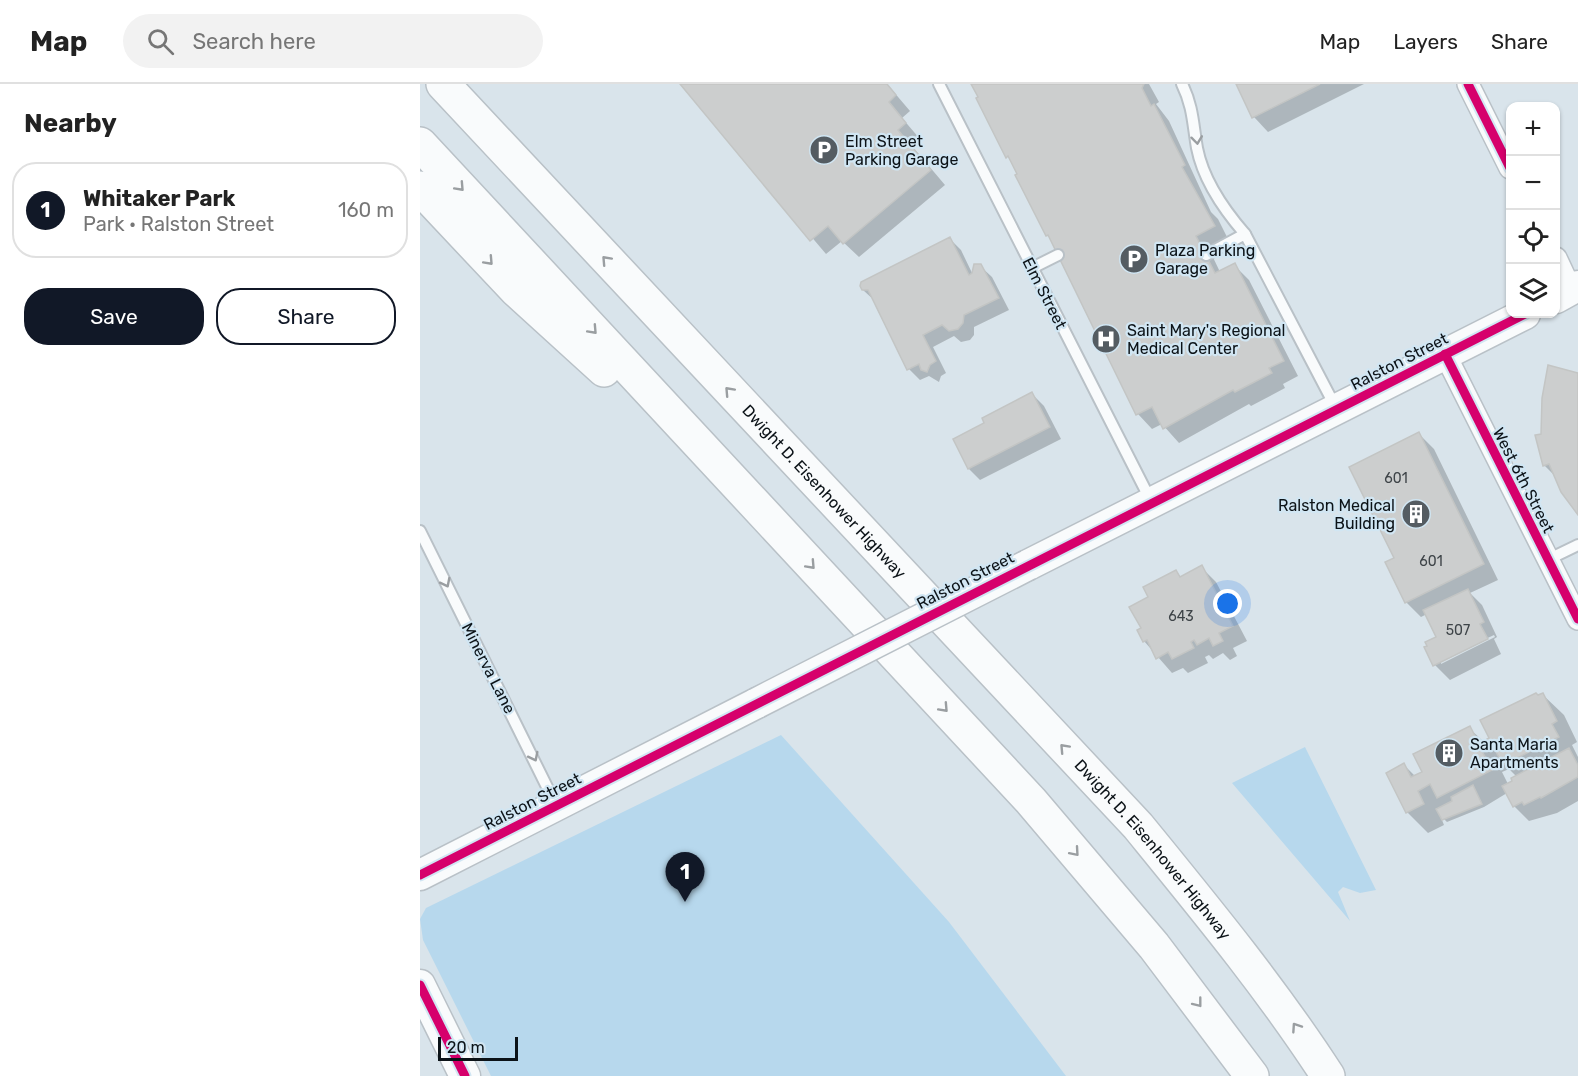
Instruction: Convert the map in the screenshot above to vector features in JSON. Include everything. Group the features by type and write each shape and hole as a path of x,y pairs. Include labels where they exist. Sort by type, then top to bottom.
{"highway":[{"name":"Dwight D. Eisenhower Highway","path":"443,84 1138,826 1245,959 1293,1023 1328,1076"},
{"path":"473,84 500,147"},
{"path":"420,144 1031,801 1154,946 1252,1076"},
{"path":"420,188 516,290 772,522"}],"street":[{"path":"1468,84 1506,160"},
{"path":"1558,264 1568,291"},
{"name":"Ralston Street","path":"420,875 1517,318"},
{"name":"West 6th Street","path":"1445,354 1578,619"},
{"path":"420,985 465,1076"}],"lane":[{"name":"Elm Street","path":"939,84 1152,503"},
{"path":"1182,84 1194,113 1201,162 1227,213 1245,234 1336,409"},
{"path":"1206,255 1245,234"},
{"path":"1032,268 1058,255"},
{"name":"Minerva Lane","path":"420,531 556,805"},
{"path":"1547,560 1578,544"}],"shaded area":[{"path":"781,735 949,922 1066,1076 491,1076 423,940 420,919 426,908"},
{"path":"1305,747 1376,890 1360,893 1343,887 1338,892 1350,921 1232,783"}],"building":[{"name":"Elm Street Parking Garage","path":"680,84 887,84 896,95 889,102 906,123 898,130 931,170 843,244 828,226 810,241"},
{"name":"Plaza Parking Garage","path":"971,84 1144,84 1142,88 1151,106 1154,104 1185,165 1182,167 1215,226 1196,236 1215,273 1235,263 1284,361 1269,368 1272,373 1235,392 1233,390 1163,429 1152,407 1136,415"},
{"path":"1236,84 1320,84 1252,118"},
{"path":"950,237 969,275 972,273 974,264 981,264 999,298 964,315 963,323 958,329 949,331 942,325 923,335 936,361 930,365 927,372 921,370 919,364 907,370 868,290 862,290 861,282"},
{"path":"1548,365 1578,373 1578,515 1561,492 1549,464 1543,466 1535,435 1541,434 1542,398"},
{"path":"1032,392 1050,427 968,469 953,439 984,423 982,418"},
{"name":"Ralston Medical Building","path":"1419,432 1484,564 1405,603 1385,562 1394,558 1349,467"},
{"path":"1202,565 1233,626 1219,633 1223,641 1213,646 1209,638 1197,645 1194,640 1191,642 1194,648 1172,659 1168,652 1156,659 1147,640 1143,642 1137,630 1141,628 1129,607 1148,597 1143,587 1176,570 1180,577"},
{"path":"1468,589 1484,622 1480,624 1488,639 1433,666 1424,647 1427,646 1425,642 1436,637 1423,610"},
{"name":"Santa Maria Apartments","path":"1536,693 1538,695 1543,693 1557,721 1552,724 1559,737 1503,765 1493,746 1482,751 1492,770 1437,798 1430,784 1418,791 1424,804 1406,813 1386,773 1404,763 1411,777 1422,772 1413,754 1470,726 1479,744 1489,738 1480,720"},
{"path":"1569,748 1578,765 1578,777 1541,798 1524,805 1522,802 1513,807 1502,786 1512,781 1511,778"},
{"path":"1473,785 1482,804 1442,820 1436,809 1452,801 1451,797"}],"cycle path":[{"path":"1468,84 1506,160"},
{"path":"420,875 1517,318"},
{"path":"1445,354 1578,619"},
{"path":"420,985 465,1076"}],"place":[{"name":"Elm Street Parking Garage","path":"824,150"},
{"name":"Plaza Parking Garage","path":"1134,259"},
{"name":"Saint Mary's Regional Medical Center","path":"1106,339"},
{"name":"Ralston Medical Building","path":"1416,514"},
{"name":"Santa Maria Apartments","path":"1449,753"},
{"name":"Whitaker Park","path":"685,902"}]}
